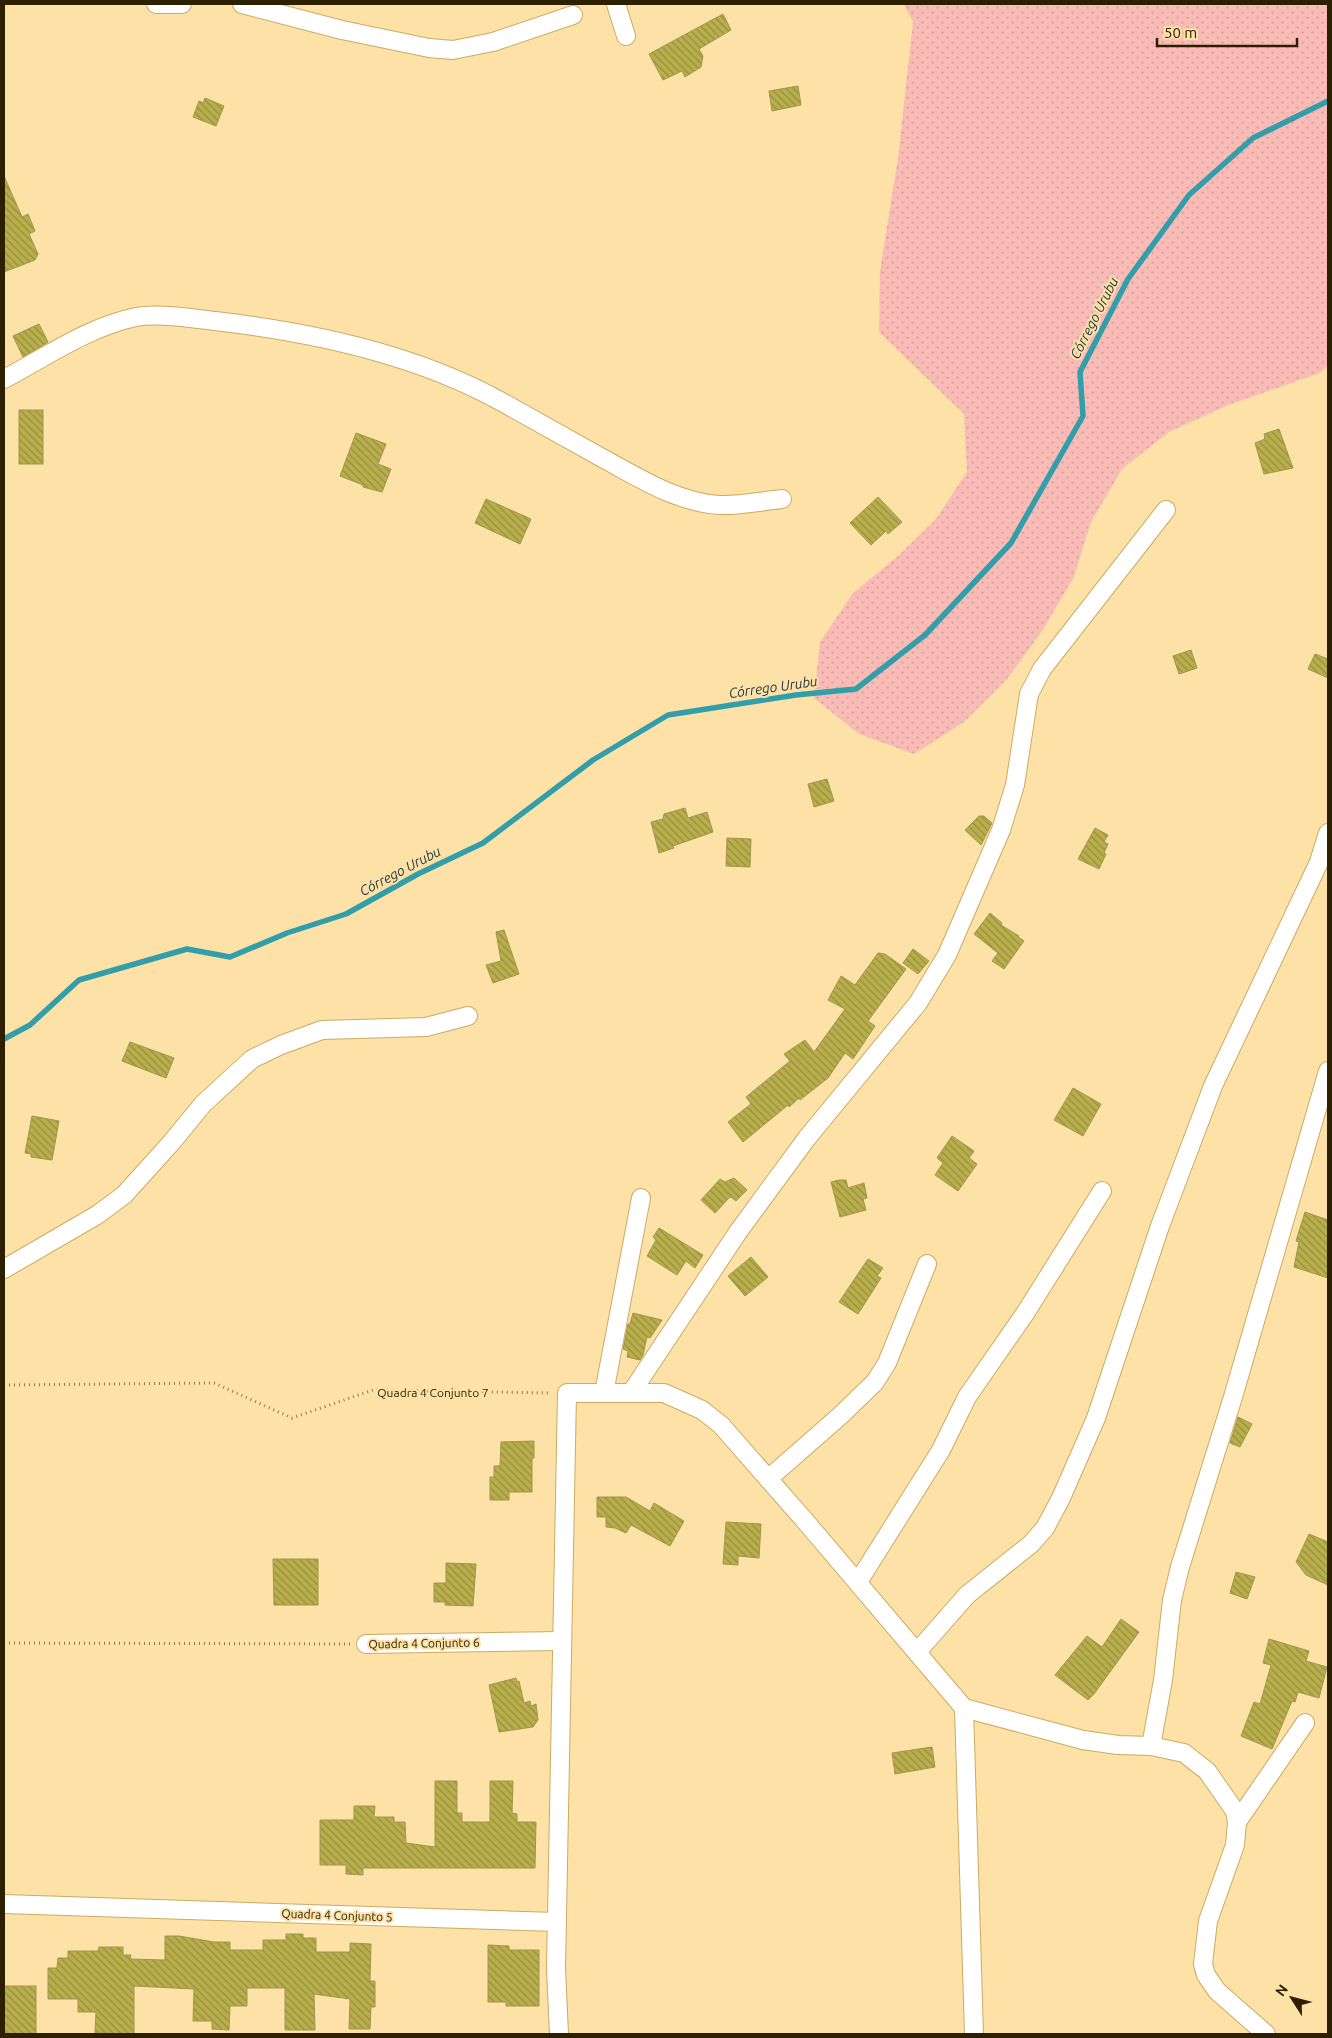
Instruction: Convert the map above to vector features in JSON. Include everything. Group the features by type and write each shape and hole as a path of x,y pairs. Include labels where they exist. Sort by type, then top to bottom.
{"street":[{"path":"156,4 182,4"},
{"path":"242,4 342,30 429,48 454,50 493,42 573,15"},
{"path":"616,4 626,36"},
{"path":"4,379 99,328 137,317 180,317 264,327 360,348 412,362 448,375 500,400 645,482 674,495 720,505 782,499"},
{"path":"631,1393 738,1232 807,1138 918,1003 947,955 1001,830 1015,785 1029,694 1042,670 1166,510"},
{"path":"917,1652 967,1595 1031,1544 1045,1528 1061,1498 1096,1418 1160,1226 1213,1086 1319,862 1328,833"},
{"path":"4,1269 90,1220 124,1195 171,1144 203,1104 252,1059 281,1045 322,1030 426,1027 468,1016"},
{"path":"1151,1746 1163,1680 1172,1600 1180,1567 1233,1397 1328,1071"},
{"path":"858,1582 941,1450 967,1397 1026,1312 1102,1191"},
{"path":"604,1393 642,1198"},
{"path":"768,1479 841,1415 875,1382 887,1363 927,1264"},
{"path":"559,2034 556,1968 567,1393 664,1393 702,1410 721,1426 768,1479 964,1708 1083,1740 1118,1746 1151,1746 1184,1753 1207,1771 1235,1811 1237,1822 1235,1846 1208,1921 1203,1964 1206,1975 1217,1991 1266,2034"},
{"name":"Quadra 4 Conjunto 6","path":"366,1644 562,1640"},
{"path":"964,1708 974,2034"},
{"path":"1237,1822 1305,1723"},
{"name":"Quadra 4 Conjunto 5","path":"4,1904 557,1922"}],"path":[{"name":"Quadra 4 Conjunto 7","path":"4,1385 214,1382 292,1418 374,1390 567,1393"},
{"name":"Quadra 4 Conjunto 6","path":"4,1643 366,1644"}],"shaded area":[{"path":"904,4 1328,4 1328,365 1320,373 1228,405 1169,432 1122,469 1091,522 1074,577 1042,631 1007,679 964,722 914,754 859,734 814,698 820,642 853,593 897,557 936,519 967,472 964,414 879,332 880,271 898,158 913,22"}],"building":[{"path":"723,14 731,30 699,49 703,56 701,67 685,77 682,71 663,80 649,54"},
{"path":"798,86 801,105 772,111 769,91"},
{"path":"205,98 224,106 216,126 193,117 199,101 203,103"},
{"path":"4,176 22,217 28,214 35,231 29,234 38,254 35,260 4,272"},
{"path":"39,324 48,342 23,357 13,336"},
{"path":"19,410 43,410 43,464 19,464"},
{"path":"1279,429 1293,468 1264,474 1255,443 1265,439 1264,434"},
{"path":"356,433 386,444 378,464 391,469 382,492 363,487 363,485 340,476"},
{"path":"878,497 902,522 888,534 886,531 871,545 850,523"},
{"path":"486,499 531,519 520,544 475,523"},
{"path":"1191,650 1197,668 1179,674 1173,656"},
{"path":"1315,654 1328,659 1328,678 1308,669"},
{"path":"827,779 834,801 814,807 808,784"},
{"path":"685,808 688,818 707,812 713,832 659,853 651,822 663,819 664,814"},
{"path":"979,816 984,816 992,823 981,845 965,830"},
{"path":"1095,828 1108,835 1104,842 1108,844 1104,853 1106,854 1099,869 1078,859"},
{"path":"727,838 751,839 750,867 726,866"},
{"path":"990,913 1002,923 1001,925 1024,941 1004,969 992,961 998,953 974,934"},
{"path":"504,930 519,974 493,983 486,965 501,961 496,932"},
{"path":"913,949 929,961 918,974 903,963"},
{"path":"878,953 885,954 906,969 868,1021 875,1026 853,1059 845,1053 828,1078 800,1100 799,1098 789,1107 788,1105 743,1142 728,1122 751,1104 746,1097 790,1061 784,1054 805,1040 814,1052 845,1009 828,1000 841,976 855,985"},
{"path":"130,1042 174,1058 166,1078 122,1061"},
{"path":"1073,1088 1101,1104 1083,1136 1054,1120"},
{"path":"32,1116 59,1121 52,1160 31,1157 31,1154 25,1153"},
{"path":"952,1136 974,1151 969,1158 977,1164 958,1191 935,1175 943,1163 937,1158"},
{"path":"734,1178 747,1190 736,1201 731,1197 729,1198 715,1213 701,1200 720,1179 725,1182"},
{"path":"846,1180 848,1188 864,1183 867,1198 863,1199 866,1210 840,1217 831,1182"},
{"path":"1305,1212 1328,1220 1328,1278 1294,1267 1299,1242 1296,1241"},
{"path":"659,1228 703,1255 695,1268 686,1261 677,1275 647,1256 656,1240 653,1237"},
{"path":"751,1257 768,1277 745,1296 728,1276"},
{"path":"868,1259 883,1268 877,1276 881,1278 858,1314 839,1302"},
{"path":"633,1313 662,1320 650,1338 647,1337 640,1360 627,1357 628,1351 623,1349 628,1324 630,1324"},
{"path":"1238,1417 1252,1424 1240,1447 1230,1443"},
{"path":"534,1441 532,1492 509,1492 509,1500 490,1500 490,1477 494,1477 494,1466 500,1466 501,1442"},
{"path":"597,1497 626,1497 650,1511 654,1503 684,1521 670,1546 631,1525 626,1533 615,1528 606,1527 606,1517 597,1517"},
{"path":"726,1522 761,1524 759,1558 738,1556 738,1565 723,1564"},
{"path":"1309,1534 1328,1542 1328,1585 1306,1575 1296,1562"},
{"path":"273,1559 318,1559 318,1605 274,1605"},
{"path":"446,1563 476,1564 473,1606 445,1605 445,1602 434,1602 434,1583 446,1583"},
{"path":"1236,1572 1255,1577 1247,1599 1230,1593"},
{"path":"1121,1619 1139,1632 1088,1700 1055,1675 1087,1636 1102,1647"},
{"path":"1269,1639 1309,1651 1306,1661 1327,1667 1319,1698 1298,1692 1295,1702 1292,1701 1272,1749 1241,1736 1254,1702 1260,1704 1271,1665 1263,1663"},
{"path":"516,1678 517,1682 519,1681 524,1703 530,1701 531,1706 536,1704 538,1720 533,1727 499,1732 489,1685"},
{"path":"932,1747 935,1767 895,1774 892,1753"},
{"path":"435,1781 457,1781 457,1813 462,1813 462,1822 490,1822 490,1781 513,1781 512,1813 517,1814 517,1822 536,1822 535,1868 363,1868 363,1875 346,1874 346,1865 320,1865 320,1820 354,1820 354,1806 375,1806 374,1817 394,1817 394,1822 405,1822 406,1843 435,1847"},
{"path":"286,1934 303,1934 303,1938 316,1938 316,1952 350,1952 350,1943 371,1944 370,1981 375,1981 375,2007 371,2007 370,2029 349,2029 350,1999 314,1994 315,2030 285,2030 285,1988 247,1988 247,2006 230,2006 229,2030 212,2029 212,2021 193,2021 194,1989 134,1986 134,2034 95,2033 96,2012 78,2012 78,1999 48,1999 48,1968 57,1968 58,1958 68,1958 68,1951 98,1951 99,1947 123,1947 123,1955 131,1955 130,1959 165,1960 165,1936 230,1942 230,1950 263,1950 263,1940 286,1940"},
{"path":"488,1945 509,1946 509,1950 539,1950 539,2006 506,2006 506,2002 488,2002"},
{"path":"4,1986 36,1986 36,2034 4,2034"}],"waterway":[{"name":"Córrego Urubu","path":"4,1039 30,1025 79,980 187,949 230,957 287,933 346,914 418,874 483,843 593,760 668,715 796,695 856,689 925,635 1011,543 1083,416 1080,372 1128,279 1189,195 1253,138 1328,101"}]}
